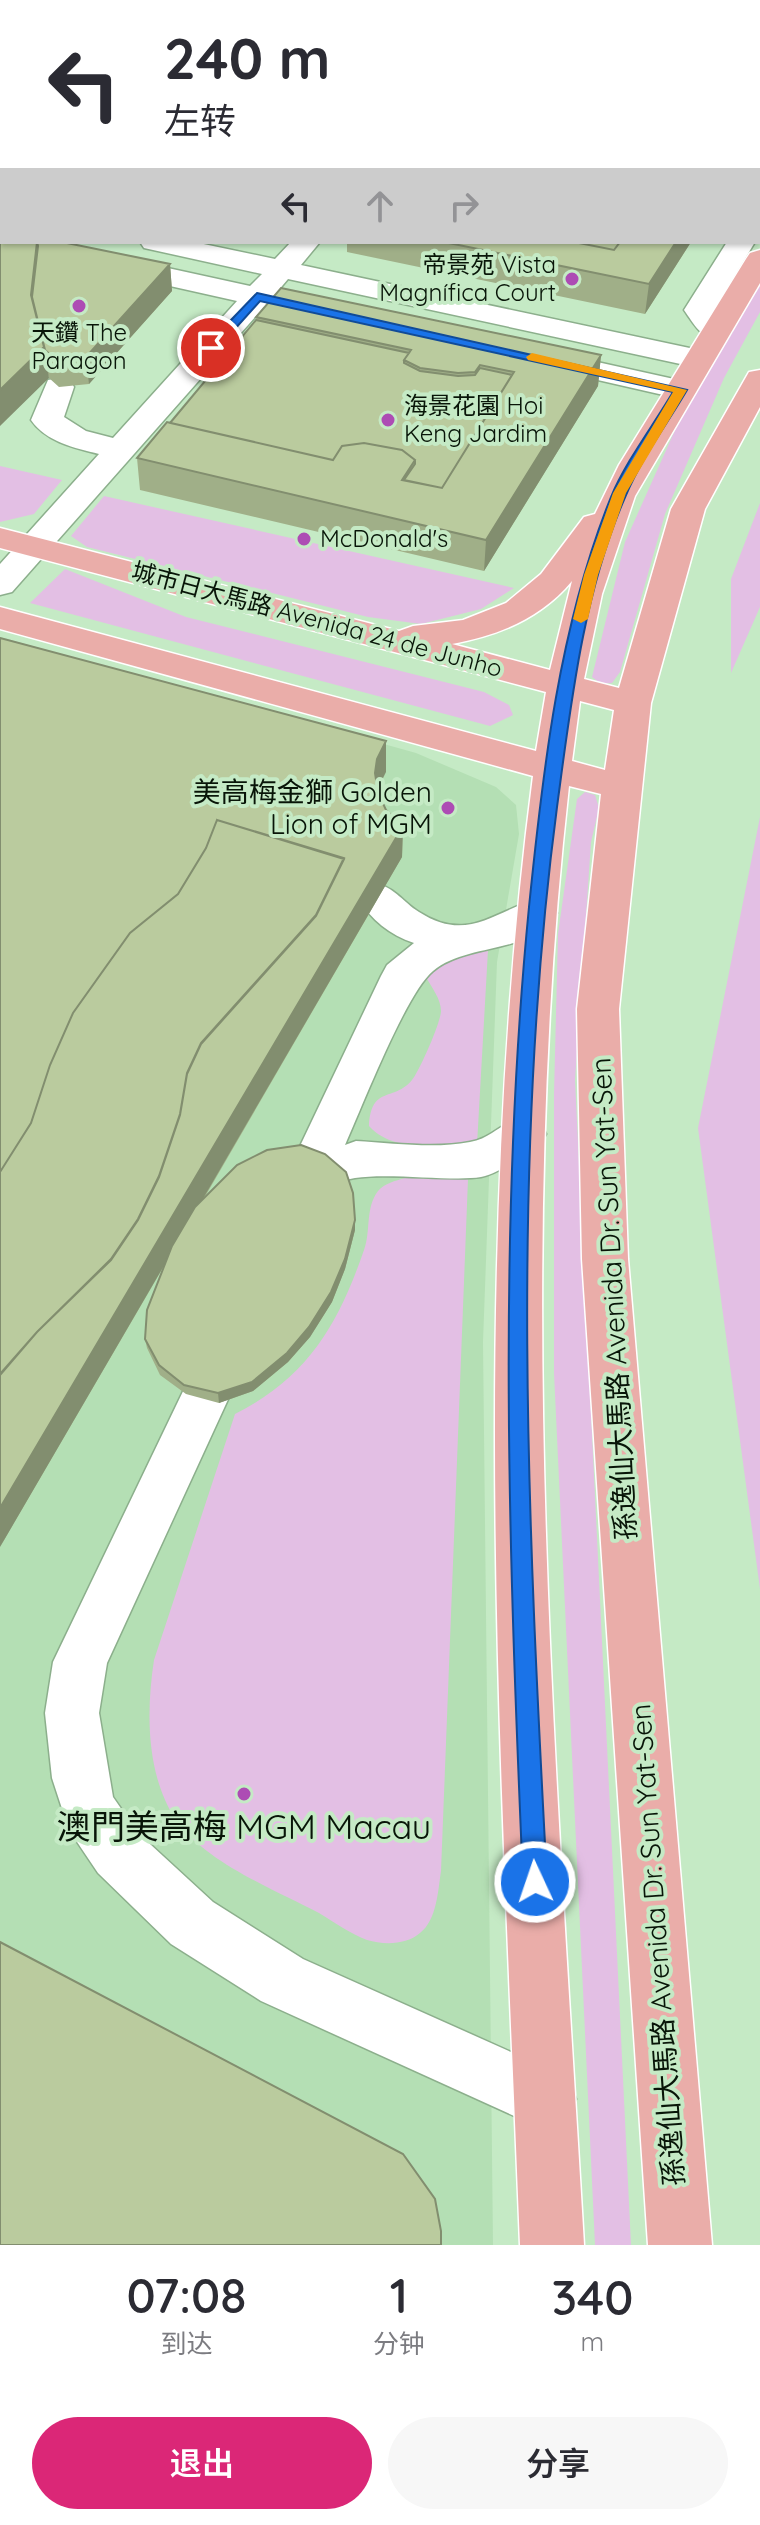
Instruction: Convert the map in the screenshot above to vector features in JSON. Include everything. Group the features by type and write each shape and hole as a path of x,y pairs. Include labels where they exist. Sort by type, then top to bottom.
{"main road":[{"path":"380,637 424,637 468,630 500,619 529,604 547,588 619,493 760,259"},
{"name":"孫逸仙大馬路 Avenida Dr. Sun Yat-Sen","path":"680,2245 605,1259 598,1009 633,703 688,509 760,379"},
{"path":"552,2245 520,1572 516,1323 528,1006 552,769 566,686 591,575 619,493"},
{"name":"城市日大馬路 Avenida 24 de Junho","path":"0,538 633,703"},
{"path":"0,618 621,787"}],"street":[{"path":"16,244 70,262 355,318"},
{"path":"163,244 699,359"},
{"path":"0,585 304,244"},
{"path":"716,332 699,310 740,244"},
{"path":"521,355 681,390"},
{"path":"59,387 47,420 75,438 120,450"},
{"path":"378,898 391,914 428,936 461,940"},
{"path":"274,1249 402,976 418,958 440,945 517,927 537,913"},
{"path":"301,1192 321,1171 356,1159 446,1162 482,1159 524,1134"},
{"path":"248,1306 80,1662 72,1713 80,1778 89,1810 118,1853 192,1923 243,1956 282,1980 545,2099"}],"shaded area":[{"path":"760,267 760,312 724,378 665,514 620,672 612,683 601,684 592,677 625,542 710,352"},
{"path":"0,466 62,480 34,514 0,522"},
{"path":"104,496 514,588 481,609 421,624 368,617 87,547 71,536"},
{"path":"760,503 760,607 731,673 731,579"},
{"path":"65,569 186,617 484,692 509,705 513,715 490,726 30,603"},
{"name":"澳門美高梅 MGM Macau","path":"0,637 416,753 496,787 516,805 519,834 497,962 483,1342 493,2245 0,2245"},
{"path":"585,792 595,795 599,808 591,842 575,1080 631,2245 595,2245 554,1373 554,1094 558,934 577,799"},
{"path":"760,817 760,1589 698,1128"},
{"path":"488,950 477,1145 419,1146 379,1135 369,1126 374,1105 412,1080 440,1017 440,1002 426,977 444,959 461,953"},
{"path":"405,1178 468,1179 441,1871 436,1904 426,1927 408,1940 388,1943 361,1937 242,1874 189,1835 176,1820 159,1783 151,1743 150,1701 154,1660 235,1414 282,1383 317,1346 331,1325 354,1277 366,1243 374,1198 384,1186"}],"building":[{"path":"0,244 37,244 31,295 44,347 0,390"},
{"path":"72,244 170,264 86,357 55,359 45,350 32,297 38,246"},
{"path":"454,244 584,244 614,250 618,244 675,244 649,284"},
{"path":"584,244 618,244 614,250"},
{"path":"281,288 601,355 486,540 137,458 167,422 333,460 342,446 364,443 402,450 415,460 402,480 442,488 514,372 480,365 475,372 458,373 420,368 404,360 411,350 256,317"},
{"path":"256,320 409,353 404,363 420,371 458,376 475,375 480,368 512,375 442,488 404,480 415,460 402,450 364,443 342,446 333,460 170,423"},
{"path":"0,638 386,741 377,759 375,773 378,793 386,810 403,826 0,1508 0,1375 37,1332 111,1260 138,1220 159,1177 180,1115 187,1074 201,1044 316,916 344,859 217,820 206,848 178,894 130,933 73,1013 50,1065 31,1123 0,1172"},
{"path":"217,820 344,858 316,915 201,1043 187,1073 180,1114 159,1176 138,1219 111,1259 37,1332 0,1374 0,1172 31,1123 50,1065 73,1013 130,933 178,894 206,848"},
{"path":"301,1145 325,1154 346,1172 353,1193 355,1220 345,1259 331,1292 309,1327 287,1353 252,1382 218,1393 184,1385 159,1365 145,1339 147,1310 172,1246 195,1207 237,1165 267,1150"},
{"path":"0,1942 403,2154 435,2199 441,2245 0,2245"}],"slow traffic":[{"path":"532,357 681,390 619,493 591,575 581,619"}],"place":[{"name":"帝景苑 Vista Magnífica Court","path":"572,279"},
{"name":"天鑽 The Paragon","path":"79,306"},
{"name":"海景花園 Hoi Keng Jardim","path":"388,420"},
{"name":"McDonald's","path":"304,539"},
{"name":"美高梅金獅 Golden Lion of MGM","path":"448,808"},
{"name":"澳門美高梅 MGM Macau","path":"244,1794"}],"route":[{"path":"211,348 257,297 681,390 619,493 591,575 566,686 542,856 528,1006 516,1323 520,1572 535,1882"}]}
